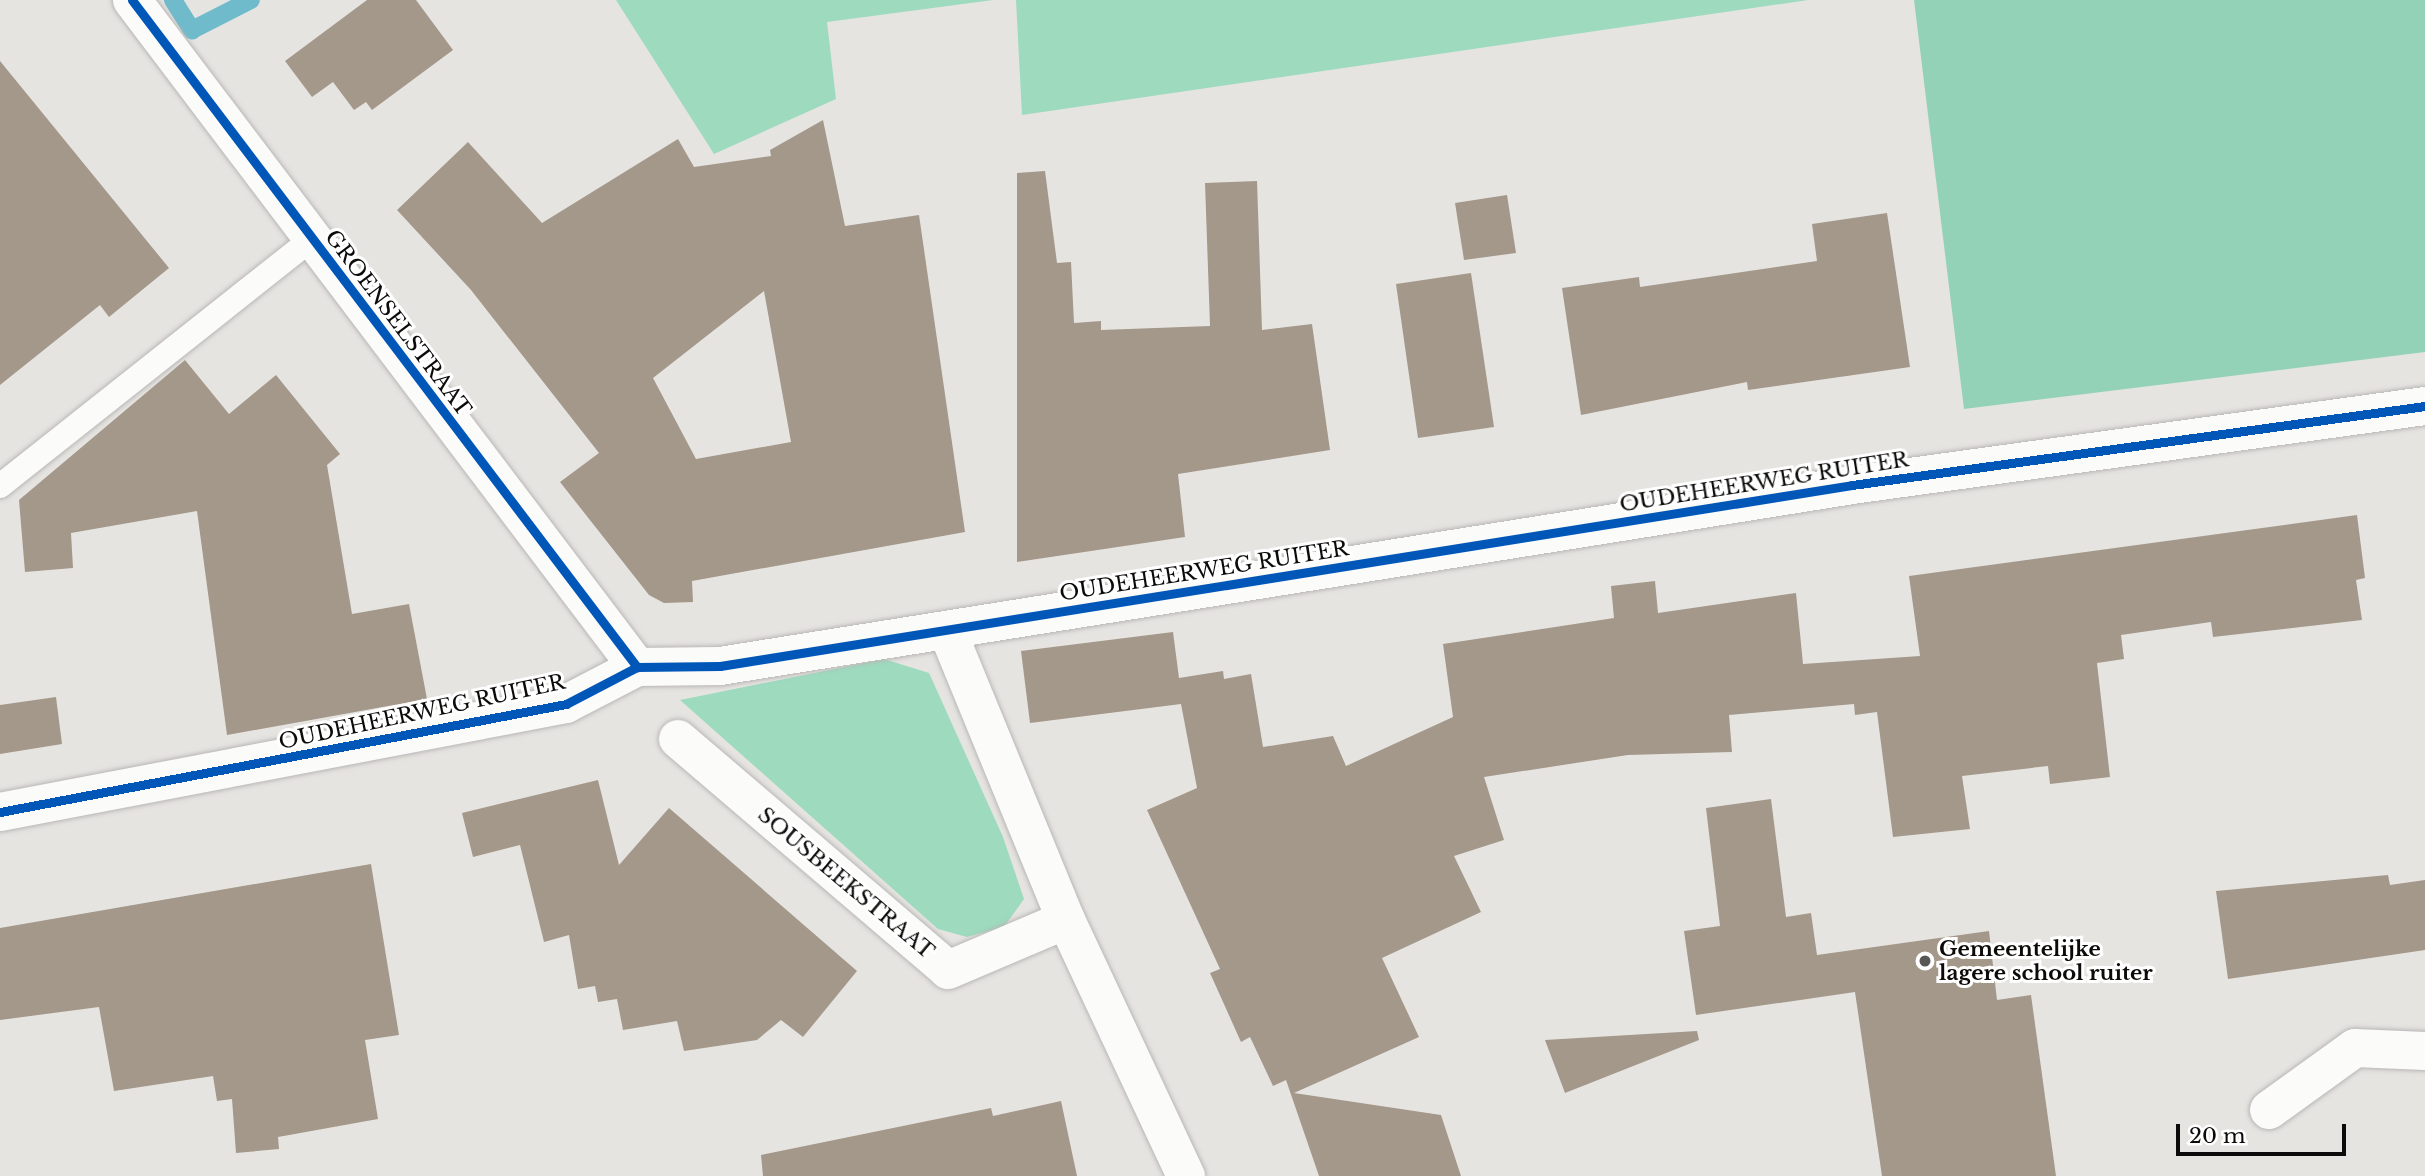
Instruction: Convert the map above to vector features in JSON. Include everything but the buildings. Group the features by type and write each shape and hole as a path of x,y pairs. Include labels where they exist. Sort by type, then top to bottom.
{"street":[{"name":"GROENSELSTRAAT","path":"132,0 637,667"},
{"name":"OUDEHEERWEG RUITER","path":"0,811 566,704 637,667 720,666 1852,485 2425,406"},
{"path":"947,630 1066,920 1186,1176"},
{"name":"SOUSBEEKSTRAAT","path":"678,739 948,970 1066,920"},
{"path":"2269,1110 2355,1048 2425,1051"}],"lane":[{"path":"0,486 313,239"}],"green space":[{"path":"616,0 993,0 827,22 836,99 714,154"},
{"path":"1016,0 1808,0 1022,115"},
{"path":"1914,0 2425,0 2425,352 1964,409"},
{"path":"884,659 929,673 1003,837 1024,899 1004,927 967,937 938,929 680,700"}],"waterway":[{"path":"173,0 192,30 251,0"}],"cycle path":[{"path":"132,0 637,667"},
{"path":"0,812 566,704 637,667 720,666 1852,485 2425,406"}],"place":[{"name":"Gemeentelijke lagere school ruiter","path":"1925,961"}]}
